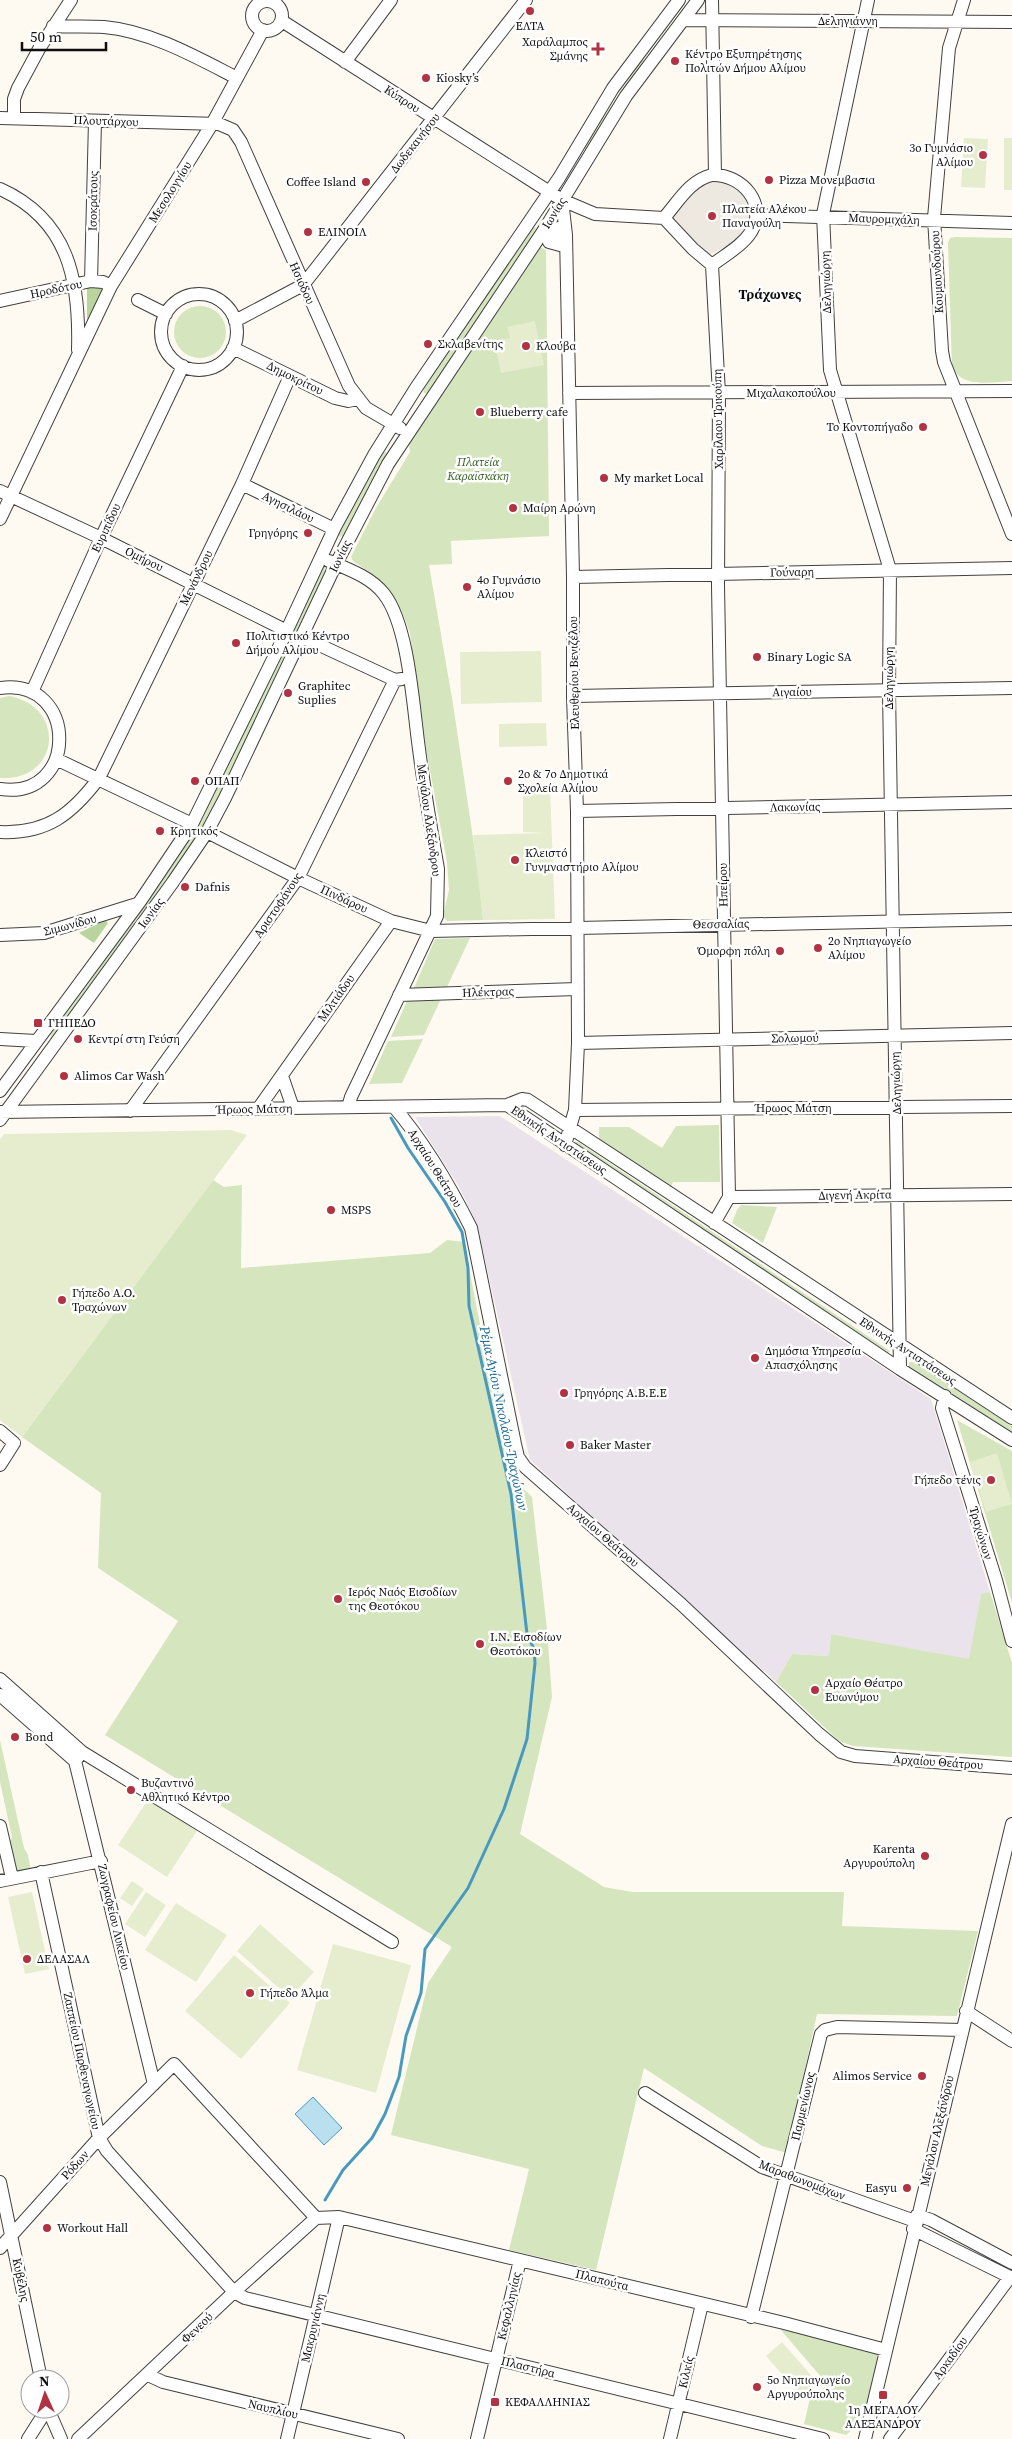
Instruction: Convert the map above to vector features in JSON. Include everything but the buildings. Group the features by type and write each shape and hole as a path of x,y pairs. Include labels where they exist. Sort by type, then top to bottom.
{"street":[{"path":"14,118 14,99 18,88 71,0"},
{"path":"345,62 391,0"},
{"name":"Δωδεκανήσου","path":"303,284 434,120 526,0"},
{"name":"Ιωνίας","path":"0,1091 137,904 192,824 287,631 334,529 393,424 549,192 613,88 679,0"},
{"name":"Ιωνίας","path":"2,1115 168,890 207,832 336,564 388,464 506,289 626,96 698,0"},
{"path":"712,0 715,175"},
{"name":"Δεληγιώργη","path":"868,0 827,193 824,218 830,370 890,570 889,691 898,1108 900,1369"},
{"name":"Κουμουνδούρου","path":"964,0 949,48 934,221 942,351 955,391 1012,534"},
{"path":"275,1 282,11 282,21 275,29 263,30 253,22 250,4 275,1"},
{"name":"Δεληγιάννη","path":"684,20 1012,22"},
{"name":"Κύπρου","path":"282,21 434,120 562,200"},
{"path":"54,26 105,28 133,34 199,59 237,78"},
{"name":"Μεσολογγίου","path":"0,519 6,493 111,286 212,124 263,30"},
{"name":"Πλουτάρχου","path":"0,118 212,124"},
{"name":"Ισοκράτους","path":"91,281 95,121"},
{"name":"Ησιόδου","path":"212,124 228,127 238,136 349,386 366,408 408,433"},
{"path":"562,200 595,214 664,218 693,249 712,265 746,239 752,229 756,215 754,202 746,188 733,178 715,175 702,178 693,184 664,218"},
{"name":"Μεσολογγίου","path":"0,189 18,197 45,221 67,254 75,285 78,354"},
{"name":"Ελευθερίου Βενιζέλου","path":"562,200 566,235 573,577 578,1043 575,1110 565,1145"},
{"name":"Μαυρομιχάλη","path":"756,215 1012,224"},
{"name":"Χαρίλαου Τρικούπη","path":"712,265 719,394 718,574"},
{"name":"Ηροδότου","path":"0,301 91,281 103,282 111,286"},
{"path":"235,321 303,284"},
{"path":"202,294 214,297 230,310 235,321 237,333 233,348 225,360 215,366 200,370 183,366 169,355 164,344 162,328 166,314 181,299 202,294"},
{"path":"138,300 166,314"},
{"name":"Δημοκρίτου","path":"233,348 343,401 358,399"},
{"name":"Ευριπίδου","path":"32,692 101,538 183,366"},
{"name":"Μενάνδρου","path":"0,832 24,832 56,820 77,804 99,778 242,484 290,376"},
{"name":"Μιχαλακοπούλου","path":"569,393 719,394 1012,391"},
{"name":"Αγησιλάου","path":"242,484 334,529"},
{"name":"Ομήρου","path":"6,493 287,631"},
{"name":"Μεγάλου Αλεξάνδρου","path":"318,563 327,560 370,582 388,600 398,619 409,678 438,869 437,916 351,1097 348,1107"},
{"name":"Γούναρη","path":"573,577 1012,568"},
{"name":"Ηπείρου","path":"718,574 729,1197"},
{"path":"302,636 394,680 409,678"},
{"name":"Αριστοφάνους","path":"130,1111 298,878 394,680"},
{"path":"0,688 15,688 32,692 46,703 56,718 61,739 56,759 47,773 32,785 18,790 0,790"},
{"name":"Αιγαίου","path":"573,696 1012,688"},
{"path":"56,759 192,824"},
{"name":"Λακωνίας","path":"577,810 1012,802"},
{"name":"Πινδάρου","path":"207,832 298,878 391,921 430,931"},
{"name":"Σιμωνίδου","path":"0,935 44,933 137,904"},
{"name":"Θεσσαλίας","path":"430,931 1012,919"},
{"name":"Μιλτιάδου","path":"258,1109 391,921"},
{"name":"Ηλέκτρας","path":"399,995 577,989"},
{"name":"Σολωμού","path":"578,1043 1012,1033"},
{"path":"0,1039 36,1041"},
{"path":"282,1076 293,1108"},
{"name":"Εθνικής Αντιστάσεως","path":"508,1105 522,1099 534,1102 569,1128 900,1347 1012,1418"},
{"name":"Ήρωος Μάτση","path":"2,1115 508,1105"},
{"name":"Εθνικής Αντιστάσεως","path":"508,1105 900,1369 1012,1440"},
{"name":"Ήρωος Μάτση","path":"575,1110 1012,1106"},
{"name":"Αρχαίου Θεάτρου","path":"394,1107 408,1124 458,1202 471,1228 515,1444 518,1457 525,1467 682,1604 819,1734 841,1752 855,1756 1012,1768"},
{"name":"Διγενή Ακρίτα","path":"729,1197 1012,1194"},
{"path":"714,1223 729,1197"},
{"name":"Τραχώνων","path":"945,1396 942,1408 996,1580 1012,1641"},
{"path":"0,1431 14,1443 0,1465"},
{"path":"0,1679 78,1756"},
{"path":"0,1695 78,1756 392,1942"},
{"name":"Ζωγραφείου Λυκείου","path":"78,1756 154,2084"},
{"name":"Μεγάλου Αλεξάνδρου","path":"865,2439 915,2222 1012,1824"},
{"path":"0,1826 6,1880 101,1861"},
{"name":"Ζαππείου Παρθεναγωγείου","path":"41,1872 99,2138 107,2151 234,2292"},
{"path":"966,2011 1012,2041"},
{"name":"Παρμενίωνος","path":"751,2317 819,2039 825,2030 837,2027 962,2030"},
{"name":"Ρόδων","path":"0,2248 12,2237 99,2138 174,2064 316,2218"},
{"name":"Μαραθωνομάχων","path":"645,2093 751,2160 786,2176 915,2222 1011,2277"},
{"name":"Κυβέλης","path":"0,2182 39,2369"},
{"name":"Πλαπούτα","path":"316,2218 339,2217 751,2317 784,2323 886,2350"},
{"name":"Μακρυγιάννη","path":"287,2439 339,2217"},
{"name":"Φενεού","path":"78,2439 234,2292 316,2218"},
{"name":"Μαραθωνομάχων","path":"915,2222 931,2220 1012,2263"},
{"name":"Κεφαλληνίας","path":"477,2439 520,2260"},
{"name":"Αρκαδίου","path":"890,2439 1011,2277"},
{"name":"Πλαστήρα","path":"234,2292 245,2298 823,2439"},
{"name":"Κιλκίς","path":"670,2439 702,2304"},
{"name":"Ναυπλίου","path":"148,2375 163,2382 398,2439"},
{"path":"28,2439 41,2419"},
{"path":"52,2419 61,2439"}],"shaded area":[{"name":"Πλατεία Αλέκου Παναγούλη","path":"705,180 728,181 747,197 751,214 744,233 731,244 711,254 702,252 673,219 675,210"},
{"path":"500,1116 931,1399 990,1592 981,1594 970,1660 831,1634 829,1656 792,1654 776,1682 530,1460 477,1224 459,1187 415,1117"}],"green space":[{"path":"642,59 644,60 584,155 586,144"},
{"path":"964,138 988,139 985,188 961,187"},
{"path":"1004,138 1012,138 1012,190 1004,190"},
{"path":"533,227 536,228 520,256 428,394 424,393 423,389"},
{"path":"950,238 1012,238 1012,381 987,383 970,381 956,373 952,366 948,243"},
{"name":"Πλατεία Καραϊσκάκη","path":"540,247 546,250 549,536 451,541 452,564 429,565 453,704 480,885 483,920 447,921 443,916 449,890 447,862 420,716 410,633 401,610 389,590 353,561 351,557 376,508 410,452 409,445"},
{"path":"87,286 100,286 102,290 89,322 87,322"},
{"path":"200,306 210,308 218,314 224,322 226,332 224,342 218,350 210,356 200,358 190,356 182,350 176,342 174,332 176,322 182,314 190,308"},
{"name":"Κλούβα","path":"535,321 544,365 501,373 494,341 510,338 507,327"},
{"path":"382,451 388,453 344,536 340,537 338,533"},
{"path":"326,566 328,571 205,826 181,863 25,1078 23,1077 50,1040 52,1029 162,879 323,567"},
{"path":"541,651 542,702 461,704 460,652"},
{"path":"9,696 28,703 41,714 48,728 49,743 44,757 35,768 20,776 0,778 0,698"},
{"path":"546,723 547,746 499,747 499,724"},
{"name":"Κλειστό Γυνμναστήριο Αλίμου","path":"523,787 550,787 555,919 483,920 473,835 545,833 523,832"},
{"path":"105,920 108,923 94,943 79,933"},
{"path":"470,938 447,987 414,988 435,939"},
{"path":"441,999 424,1035 391,1037 407,1001"},
{"path":"423,1039 402,1083 369,1084 388,1041"},
{"path":"719,1125 720,1182 673,1182 671,1187 599,1140 599,1127 629,1127 662,1148 676,1126"},
{"name":"Γήπεδο Α.Ο. Τραχώνων","path":"231,1130 247,1135 22,1437 0,1420 0,1139 4,1134"},
{"path":"576,1142 890,1351 888,1353 576,1146"},
{"path":"213,1180 224,1187 242,1185 241,1268 430,1253 447,1240 464,1242 509,1474 532,1497 547,1629 552,1697 520,1834 604,1887 632,1892 844,1892 842,1926 978,1931 957,2016 817,2014 787,2153 762,2146 644,2068 596,2270 509,2250 529,2169 391,2135 428,1983 452,1947 105,1735 178,1621 98,1568 101,1493 22,1437"},
{"path":"741,1205 777,1207 763,1243 732,1223"},
{"path":"909,1362 913,1362 1012,1426 1012,1432 909,1366"},
{"path":"957,1420 1012,1451 1012,1603"},
{"name":"Γήπεδο τένις","path":"997,1453 1012,1504 986,1512 970,1462"},
{"path":"990,1592 1012,1663 1012,1757 853,1746 839,1741 776,1682 792,1654 829,1656 831,1634 969,1659 981,1594"},
{"path":"0,1740 24,1848 28,1855 31,1871 15,1874 9,1843 12,1837 0,1782"},
{"path":"151,1795 200,1826 167,1877 118,1845"},
{"path":"132,1881 144,1889 132,1906 120,1898"},
{"path":"32,1892 49,1969 25,1974 8,1897"},
{"path":"146,1892 166,1905 145,1937 125,1924"},
{"path":"176,1903 227,1935 196,1982 145,1950"},
{"path":"260,1924 314,1972 290,1998 237,1951"},
{"path":"333,1944 411,1965 376,2093 297,2070"},
{"path":"234,1955 290,2003 241,2059 185,2011"},
{"path":"780,2329 883,2353 865,2425 857,2425 846,2435 804,2424 810,2398 828,2385"},
{"path":"782,2342 818,2383 802,2397 766,2356"}],"water":[{"path":"313,2097 342,2128 324,2145 295,2114"}],"waterway":[{"name":"Ρέμα Αγίου Νικολάου Τραχώνων","path":"325,2200 343,2170 372,2138 385,2114 399,2077 406,2036 421,1993 425,1949 468,1888 504,1809 527,1739 535,1663 534,1649 527,1634 511,1494 469,1306 468,1268 462,1232 391,1118"}],"place":[{"name":"ΕΛΤΑ","path":"530,11"},
{"name":"Χαράλαμπος Σμάνης","path":"598,49"},
{"name":"Κέντρο Εξυπηρέτησης Πολιτών Δήμου Αλίμου","path":"675,61"},
{"name":"Kiosky’s","path":"426,78"},
{"name":"3ο Γυμνάσιο Αλίμου","path":"983,155"},
{"name":"Pizza Μονεμβασια","path":"769,180"},
{"name":"Coffee Island","path":"366,182"},
{"name":"Πλατεία Αλέκου Παναγούλη","path":"712,216"},
{"name":"ΕΛΙΝΟΙΛ","path":"308,232"},
{"name":"Σκλαβενίτης","path":"428,344"},
{"name":"Κλούβα","path":"526,346"},
{"name":"Blueberry cafe","path":"480,412"},
{"name":"Το Κοντοπήγαδο","path":"923,427"},
{"name":"My market Local","path":"604,478"},
{"name":"Μαίρη Αρώνη","path":"513,508"},
{"name":"Γρηγόρης","path":"308,533"},
{"name":"4ο Γυμνάσιο Αλίμου","path":"467,587"},
{"name":"Πολιτιστικό Κέντρο Δήμου Αλίμου","path":"236,643"},
{"name":"Binary Logic SA","path":"757,657"},
{"name":"Graphitec Suplies","path":"288,693"},
{"name":"ΟΠΑΠ","path":"195,781"},
{"name":"2ο & 7ο Δημοτικά Σχολεία Αλίμου","path":"508,781"},
{"name":"Κρητικός","path":"160,831"},
{"name":"Κλειστό Γυνμναστήριο Αλίμου","path":"515,860"},
{"name":"Dafnis","path":"185,887"},
{"name":"2ο Νηπιαγωγείο Αλίμου","path":"818,948"},
{"name":"Όμορφη πόλη","path":"780,951"},
{"name":"ΓΗΠΕΔΟ","path":"38,1023"},
{"name":"Κεντρί στη Γεύση","path":"78,1039"},
{"name":"Alimos Car Wash","path":"64,1076"},
{"name":"MSPS","path":"331,1210"},
{"name":"Γήπεδο Α.Ο. Τραχώνων","path":"62,1300"},
{"name":"Δημόσια Υπηρεσία Απασχόλησης","path":"755,1358"},
{"name":"Γρηγόρης Α.Β.Ε.Ε","path":"564,1393"},
{"name":"Baker Master","path":"570,1445"},
{"name":"Γήπεδο τένις","path":"991,1480"},
{"name":"Ιερός Ναός Εισοδίων της Θεοτόκου","path":"338,1599"},
{"name":"Ι.Ν. Εισοδίων Θεοτόκου","path":"480,1644"},
{"name":"Αρχαίο Θέατρο Ευωνύμου","path":"815,1690"},
{"name":"Bond","path":"15,1737"},
{"name":"Βυζαντινό Αθλητικό Κέντρο","path":"131,1790"},
{"name":"Karenta Αργυρούπολη","path":"925,1856"},
{"name":"ΔΕΛΑΣΑΛ","path":"27,1959"},
{"name":"Γήπεδο Άλμα","path":"250,1993"},
{"name":"Alimos Service","path":"922,2076"},
{"name":"Easyu","path":"907,2188"},
{"name":"Workout Hall","path":"47,2228"},
{"name":"5ο Νηπιαγωγείο Αργυρούπολης","path":"757,2387"},
{"name":"1η ΜΕΓΑΛΟΥ ΑΛΕΞΑΝΔΡΟΥ","path":"883,2395"},
{"name":"ΚΕΦΑΛΛΗΝΙΑΣ","path":"495,2402"}],"district":[{"name":"Τράχωνες","path":"770,294"}]}
